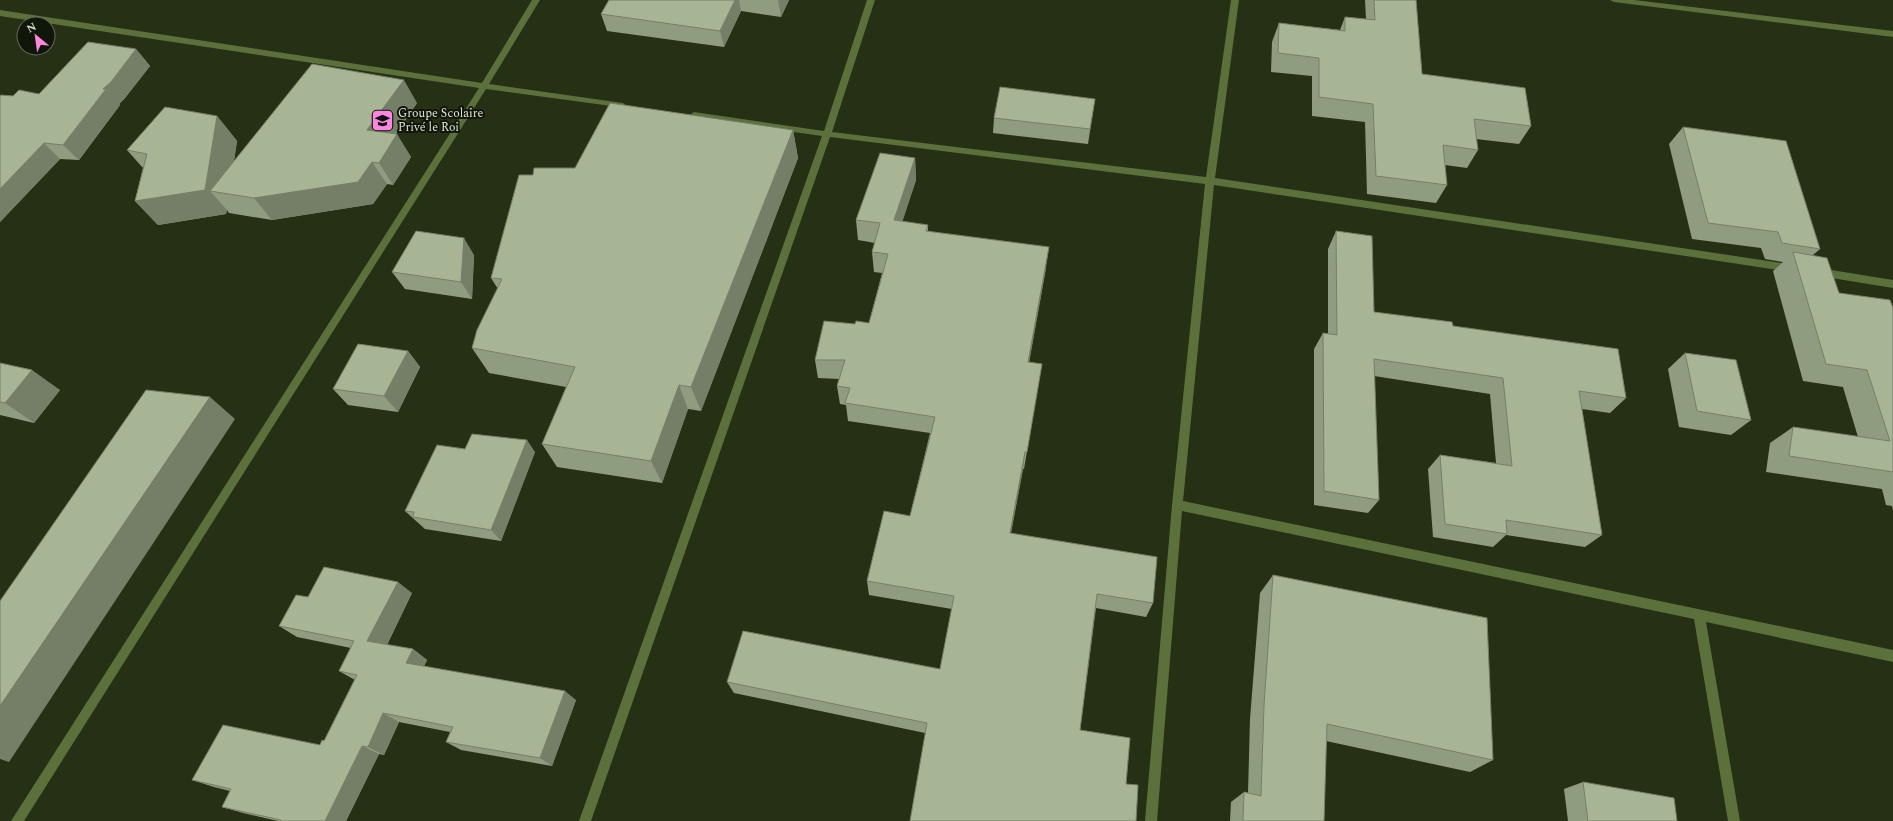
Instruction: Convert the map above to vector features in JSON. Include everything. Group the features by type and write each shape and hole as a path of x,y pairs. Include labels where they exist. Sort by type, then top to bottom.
{"street":[{"path":"17,821 484,86 536,0"},
{"path":"585,821 826,134 871,0"},
{"path":"1151,821 1177,505 1210,181 1235,0"},
{"path":"1614,0 1893,34"},
{"path":"0,13 632,107"},
{"path":"686,114 826,134 1210,181 1893,284"},
{"path":"1177,505 1893,656"},
{"path":"1699,616 1734,821"}],"building":[{"path":"609,0 735,0 720,31 601,14"},
{"path":"1374,0 1416,0 1422,74 1525,88 1531,126 1474,119 1478,150 1443,145 1447,185 1376,176 1373,104 1319,97 1319,58 1278,53 1279,23 1345,31 1345,17 1375,20"},
{"path":"88,42 136,49 111,82 103,89 106,89 63,145 44,143 0,189 0,96 13,96 19,90 39,94"},
{"path":"312,64 404,80 367,130 397,134 379,163 372,162 358,182 254,198 210,191"},
{"path":"1000,87 1095,99 1090,129 994,118"},
{"path":"610,103 793,130 691,387 679,385 651,461 542,444 575,367 472,348 477,330 502,279 491,278 519,175 533,175 534,168 575,168"},
{"path":"165,107 217,116 205,190 135,201 147,154 127,150"},
{"path":"1683,127 1786,141 1820,249 1782,243 1778,232 1708,223"},
{"path":"880,153 915,158 894,220 928,225 926,231 1049,247 1028,362 1042,364 1027,452 1025,452 1010,533 1157,557 1153,603 1097,594 1080,730 1130,738 1126,784 1138,785 1136,821 910,821 927,723 727,682 743,631 940,669 954,596 867,581 884,511 910,516 935,417 845,403 850,388 837,386 845,360 815,360 824,321 855,324 856,321 869,323 888,254 872,252 880,223 856,220"},
{"path":"416,231 464,238 461,282 392,272"},
{"path":"1336,231 1372,236 1374,312 1452,322 1453,326 1618,349 1626,398 1579,391 1602,535 1506,520 1507,534 1445,524 1440,455 1512,466 1503,378 1374,359 1379,500 1324,491 1323,333 1337,335"},
{"path":"1793,252 1827,258 1839,293 1890,300 1893,308 1893,472 1789,456 1793,427 1890,441 1867,370 1826,364"},
{"path":"358,344 408,351 384,396 333,389"},
{"path":"1685,353 1736,360 1751,420 1697,411"},
{"path":"0,363 32,370 5,403 0,402"},
{"path":"146,390 210,397 0,706 0,601"},
{"path":"472,434 527,440 491,530 413,517 414,512 405,511 437,445 465,449"},
{"path":"324,567 398,582 367,641 413,649 406,663 565,691 540,758 446,742 453,727 383,713 368,747 362,746 325,821 281,821 222,807 231,789 192,780 223,725 320,745 322,740 324,741 357,675 339,671 354,641 279,626 296,595 308,597"},
{"path":"1273,575 1487,618 1493,760 1327,724 1324,821 1243,821 1244,792 1261,796 1264,705"},
{"path":"1583,782 1674,798 1677,821 1588,821"}],"place":[{"name":"Groupe Scolaire Privé le Roi","path":"383,120"}]}
